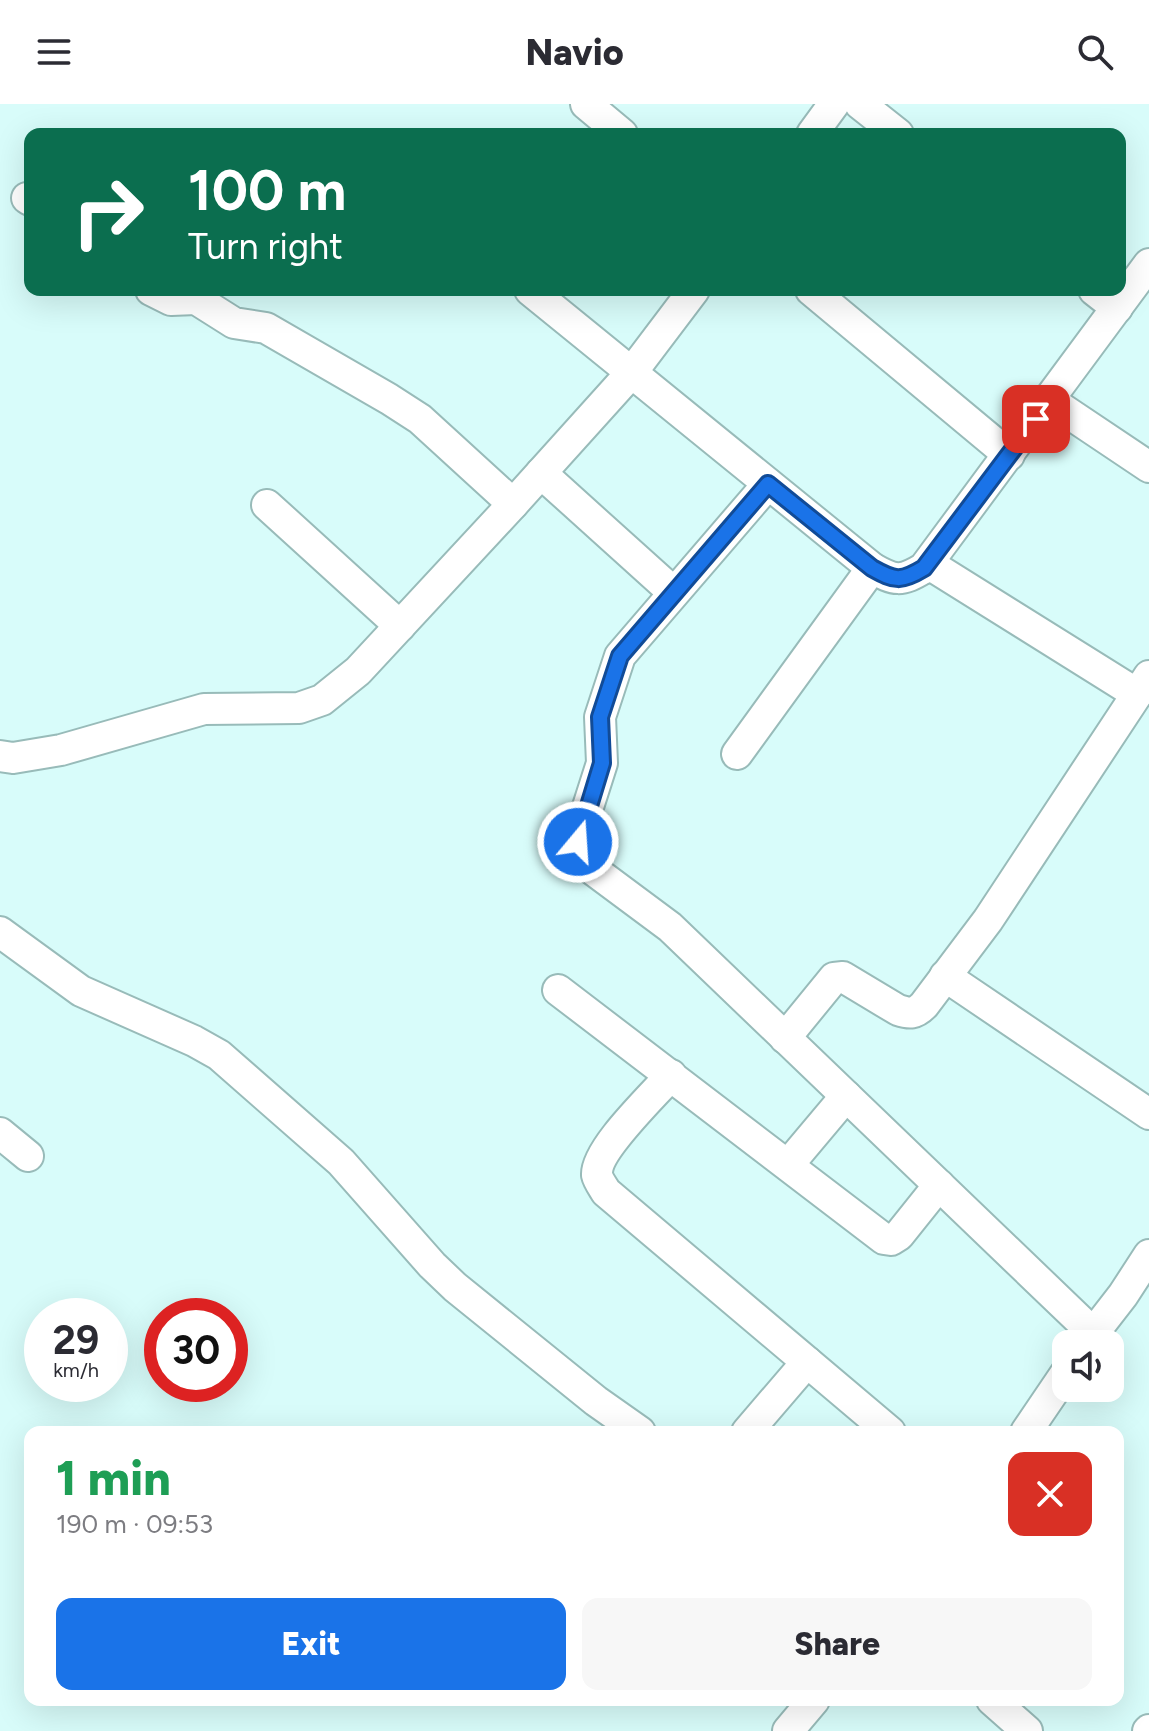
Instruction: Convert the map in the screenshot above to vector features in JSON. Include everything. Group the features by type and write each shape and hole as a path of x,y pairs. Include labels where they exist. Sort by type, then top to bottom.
{"street":[{"path":"586,104 615,128"},
{"path":"816,128 834,104"},
{"path":"860,104 890,128"},
{"path":"1126,283 1149,264"},
{"path":"163,296 171,300 196,299 234,323 266,328 324,360 420,419 513,504"},
{"path":"537,296 872,568 891,578 907,578 929,564 1143,685 988,920 924,1005 915,1013 908,1013 843,977 834,978 785,1038"},
{"path":"4,764 204,709 299,708 322,700 358,671 513,504 632,372 689,296"},
{"path":"818,296 1009,455"},
{"path":"924,568 1049,400 1106,299"},
{"path":"1049,400 1149,467"},
{"path":"541,473 673,592"},
{"path":"768,484 620,656 600,717 602,763 579,835 578,850 588,866 670,927 939,1185 1081,1330"},
{"path":"267,505 400,626"},
{"path":"737,754 872,568"},
{"path":"0,932 81,991 219,1055 341,1162 455,1287 631,1426"},
{"path":"945,976 1149,1114"},
{"path":"558,990 884,1239 891,1240 899,1235 939,1185"},
{"path":"671,1075 599,1163 597,1177 606,1192 883,1426"},
{"path":"788,1165 846,1096"},
{"path":"0,1133 28,1156"},
{"path":"1095,1330 1149,1255"},
{"path":"752,1426 807,1362"},
{"path":"1030,1426 1052,1394"},
{"path":"788,1731 809,1706"},
{"path":"999,1706 1027,1731"}],"route":[{"path":"578,842 602,763 600,717 620,656 768,484 872,568 891,578 907,578 924,568 1036,419"}]}
